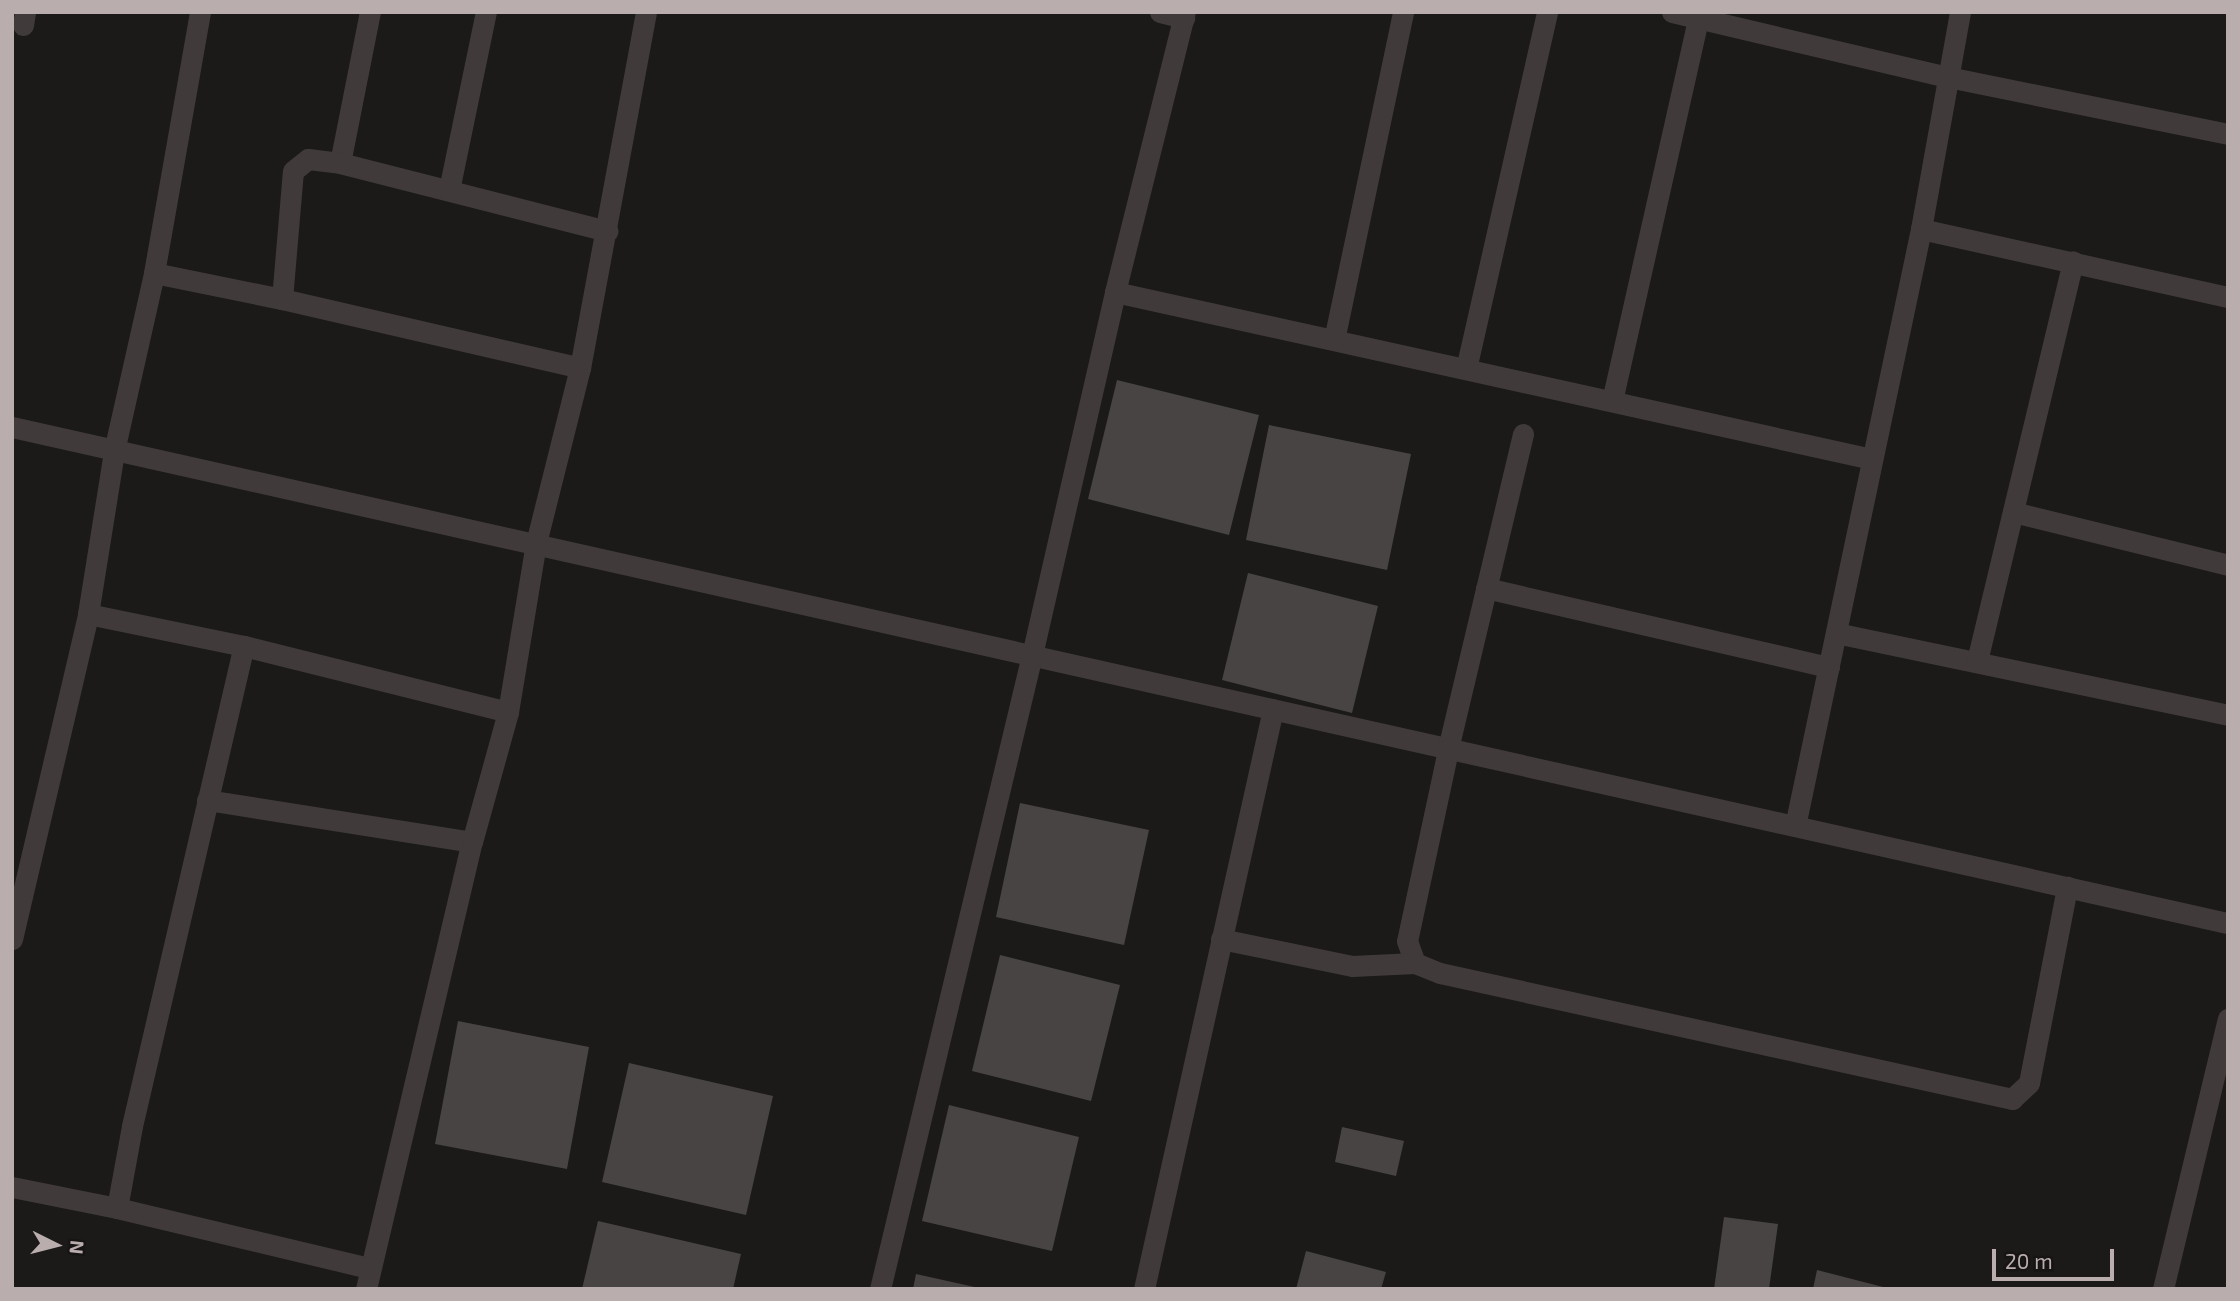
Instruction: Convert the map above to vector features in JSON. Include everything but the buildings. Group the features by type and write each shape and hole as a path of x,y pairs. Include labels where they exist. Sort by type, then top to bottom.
{"street":[{"path":"12,939 88,614 114,451 154,273 200,12"},
{"path":"340,163 370,12"},
{"path":"449,190 486,12"},
{"path":"12,1187 117,1208 367,1278 472,842 508,712 536,543 580,368 646,12"},
{"path":"880,1289 1032,654 1115,292 1185,15 1160,12"},
{"path":"1334,340 1403,12"},
{"path":"1466,369 1547,12"},
{"path":"1672,12 1948,77 2228,134"},
{"path":"1796,826 1921,229 1960,12"},
{"path":"1612,401 1698,18"},
{"path":"282,299 293,171 308,159 340,163 607,231"},
{"path":"1921,229 2228,297"},
{"path":"1977,661 2073,261"},
{"path":"154,273 282,299 580,368"},
{"path":"1115,292 1872,459"},
{"path":"12,427 2228,923"},
{"path":"1415,962 1407,941 1448,750 1522,434"},
{"path":"2013,512 2228,565"},
{"path":"1486,588 1829,667"},
{"path":"88,614 244,646 508,712"},
{"path":"1836,633 2228,715"},
{"path":"117,1208 132,1126 244,646"},
{"path":"1144,1289 1273,709"},
{"path":"207,800 472,842"},
{"path":"1221,939 1353,966 1415,962 1440,973 2012,1099 2029,1083 2067,887"},
{"path":"2163,1289 2228,1019"}]}
